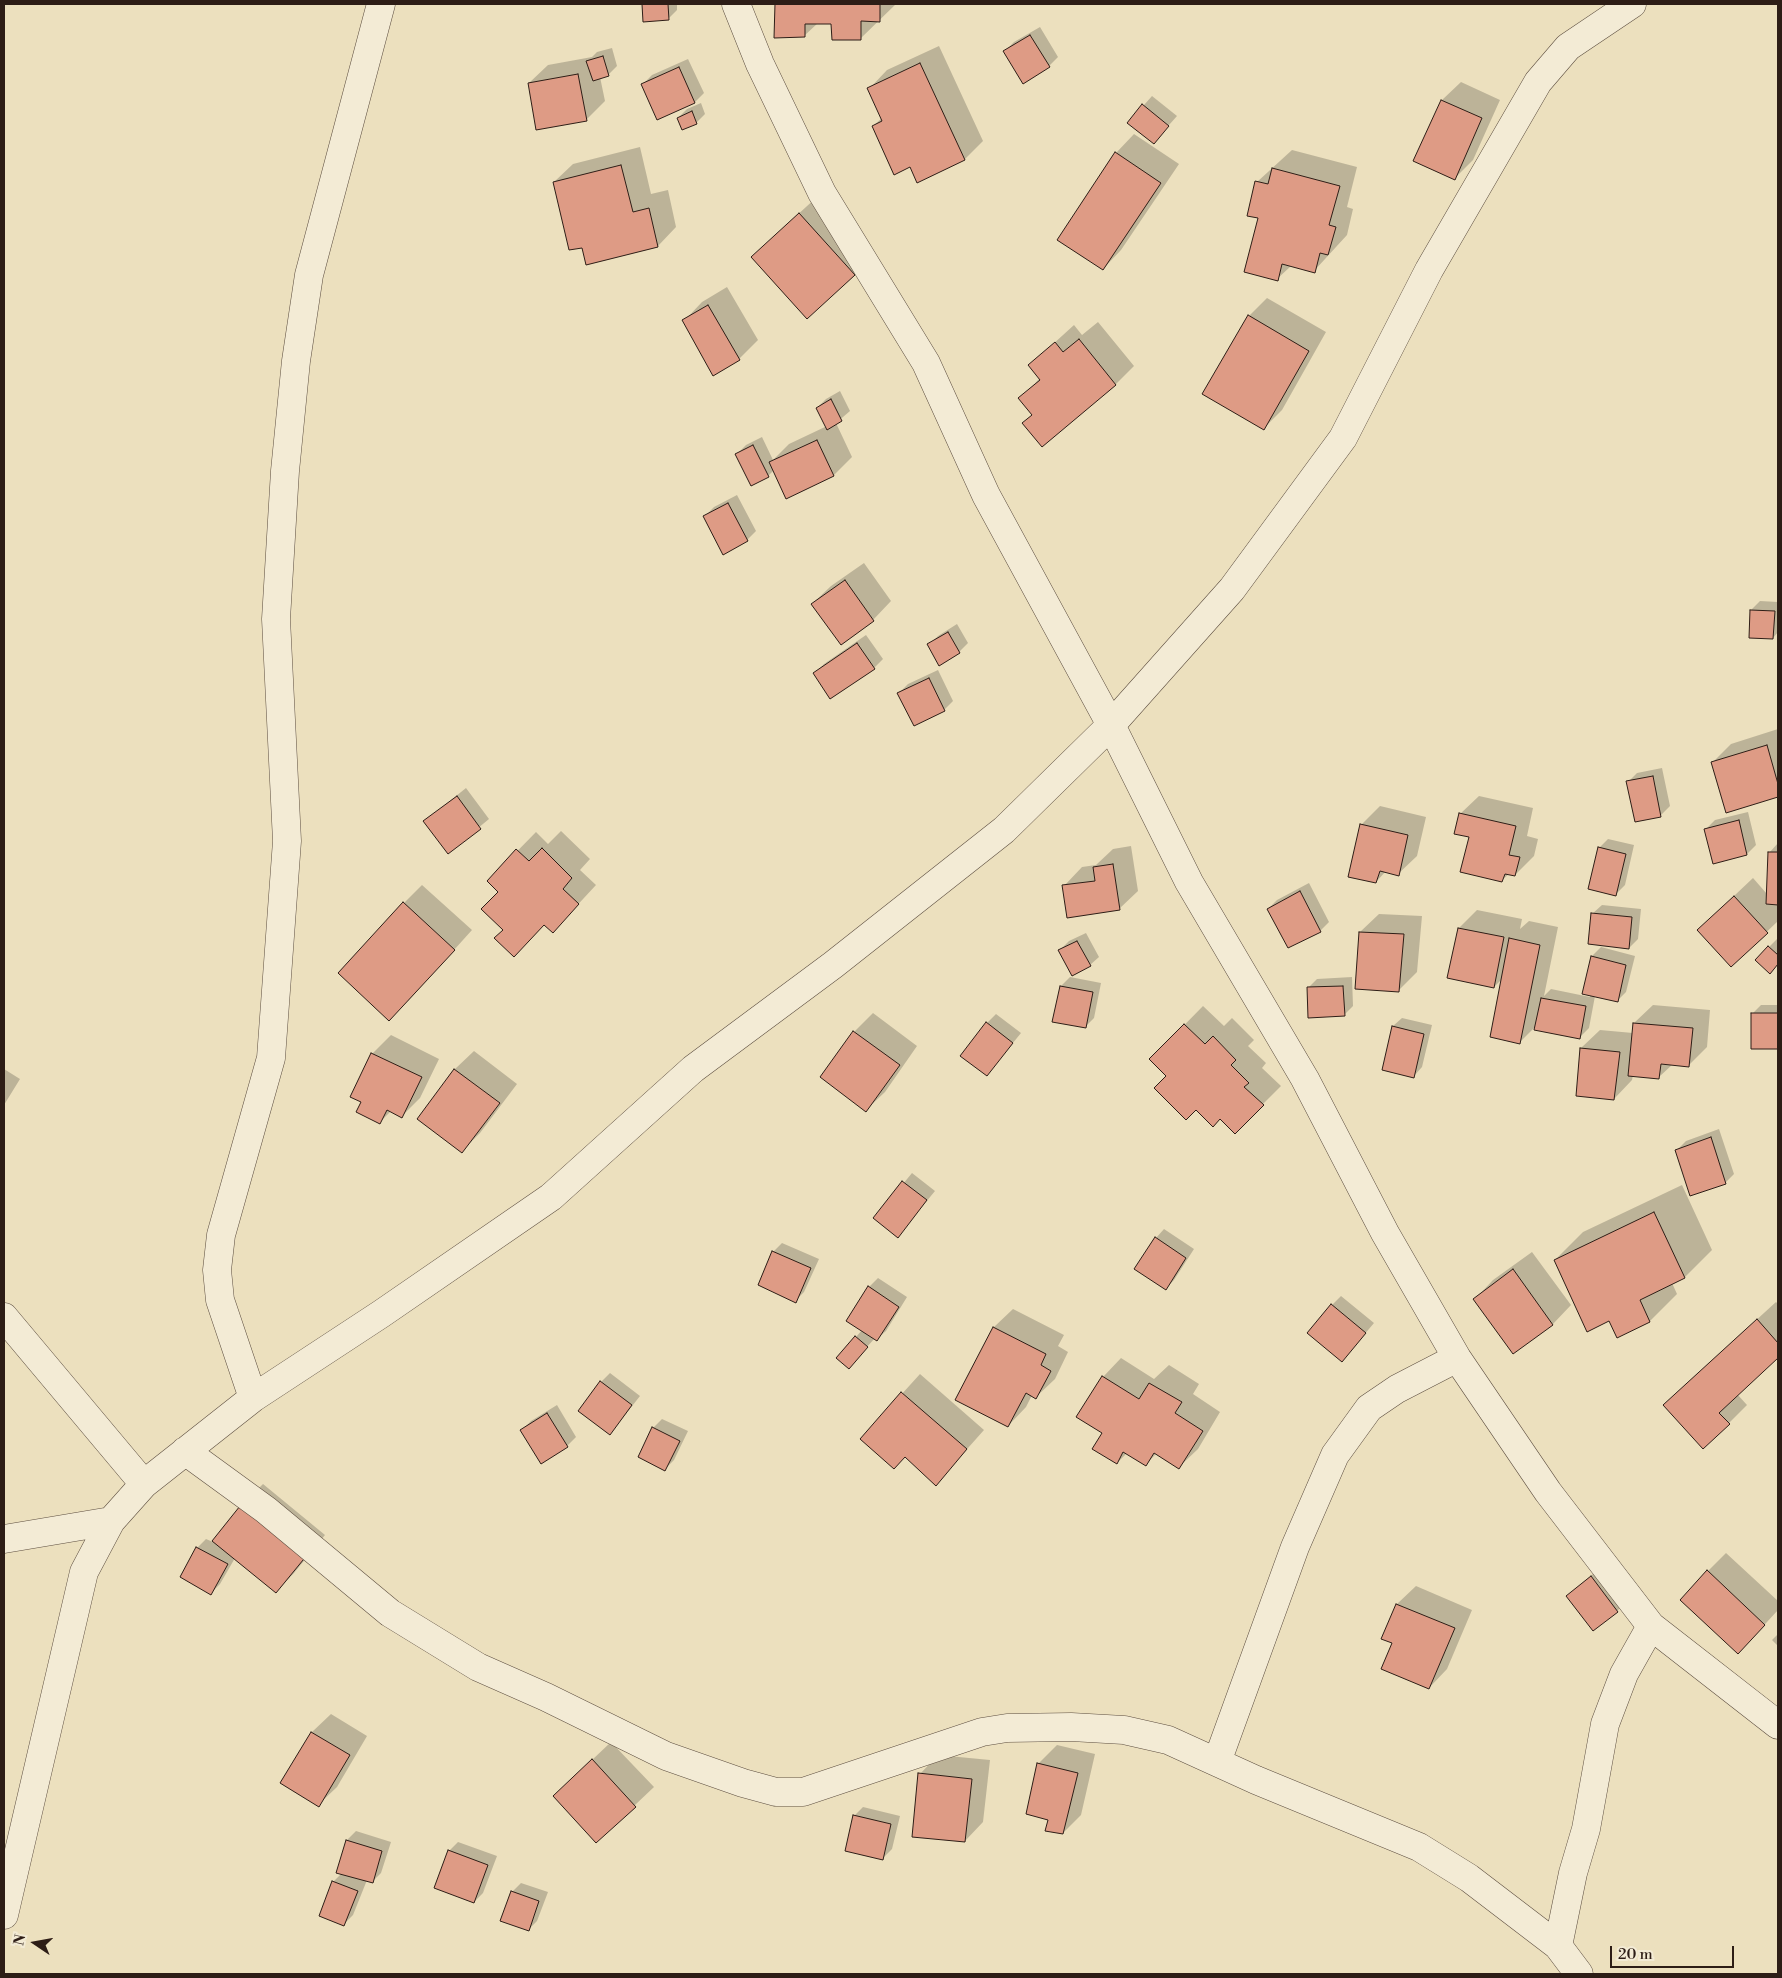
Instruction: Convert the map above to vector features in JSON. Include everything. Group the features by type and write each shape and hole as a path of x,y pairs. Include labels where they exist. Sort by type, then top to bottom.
{"street":[{"path":"253,1398 220,1300 217,1270 221,1235 271,1058 287,841 276,619 285,471 296,361 309,276 381,4"},
{"path":"736,4 760,64 822,192 926,363 986,495 1111,725 1189,882 1305,1079 1384,1232 1457,1358 1548,1492 1651,1626 1778,1725"},
{"path":"4,1915 84,1572 111,1520 144,1484 253,1398 381,1314 551,1197 693,1069 832,965 1004,830 1111,725 1232,589 1343,438 1428,270 1538,82 1568,47 1632,4"},
{"path":"4,1317 144,1484"},
{"path":"1217,1762 1295,1547 1334,1455 1369,1408 1397,1390 1457,1358"},
{"path":"185,1451 266,1510 390,1613 478,1668 546,1697 666,1756 743,1783 776,1792 803,1792 982,1732 1007,1728 1071,1727 1124,1730 1168,1740 1420,1847 1469,1878 1558,1946 1579,1974"},
{"path":"4,1538 111,1520"},
{"path":"1558,1946 1573,1873 1586,1829 1605,1724 1624,1674 1651,1626"}],"building":[{"path":"642,4 668,4 669,20 643,22"},
{"path":"775,4 880,4 880,22 861,21 861,40 832,40 831,24 805,24 805,37 774,38"},
{"path":"1030,35 1050,67 1023,84 1003,51"},
{"path":"603,56 609,76 593,81 586,61"},
{"path":"920,63 965,160 917,183 910,167 894,175 872,126 882,121 867,88"},
{"path":"679,67 695,103 657,120 641,84"},
{"path":"578,74 587,121 536,130 528,83"},
{"path":"1441,100 1482,118 1455,180 1413,161"},
{"path":"1142,104 1169,126 1154,144 1127,123"},
{"path":"692,111 697,124 682,130 677,118"},
{"path":"1115,152 1161,183 1103,270 1057,240"},
{"path":"621,165 633,212 649,208 658,247 586,265 582,248 569,250 553,182"},
{"path":"1272,168 1340,186 1329,225 1336,227 1328,255 1320,253 1315,273 1282,264 1278,281 1244,272 1258,218 1247,216 1255,181 1268,184"},
{"path":"799,213 855,275 807,319 751,257"},
{"path":"708,305 740,360 713,376 682,320"},
{"path":"1248,315 1309,351 1264,430 1202,394"},
{"path":"1079,339 1116,385 1042,447 1022,423 1032,415 1018,398 1040,380 1028,365 1055,342 1063,352"},
{"path":"831,399 842,421 827,430 816,408"},
{"path":"817,440 834,476 786,499 769,462"},
{"path":"753,445 769,477 751,486 735,454"},
{"path":"728,503 748,541 723,555 703,516"},
{"path":"845,580 874,621 841,645 811,604"},
{"path":"1750,610 1775,611 1773,639 1749,638"},
{"path":"948,632 960,653 939,666 927,644"},
{"path":"857,643 875,669 830,699 813,673"},
{"path":"929,678 945,711 914,726 897,693"},
{"path":"1767,745 1778,784 1778,797 1726,813 1711,762"},
{"path":"1653,776 1661,817 1635,822 1626,781"},
{"path":"457,796 481,829 448,854 423,821"},
{"path":"1459,813 1516,826 1509,855 1520,857 1515,876 1505,874 1502,882 1460,872 1469,837 1454,834"},
{"path":"1739,820 1747,855 1713,864 1704,829"},
{"path":"1360,824 1408,835 1399,876 1380,871 1376,883 1348,877"},
{"path":"1598,847 1626,854 1616,896 1588,889"},
{"path":"542,848 572,878 563,889 579,904 553,933 544,925 514,957 494,938 503,930 481,909 498,892 487,881 516,849 529,861"},
{"path":"1768,852 1778,852 1778,905 1766,904"},
{"path":"1113,864 1120,910 1067,918 1062,885 1095,881 1093,867"},
{"path":"1300,891 1321,932 1288,948 1267,909"},
{"path":"1734,896 1768,933 1731,967 1697,930"},
{"path":"403,902 455,950 389,1021 338,973"},
{"path":"1591,913 1632,917 1629,949 1588,944"},
{"path":"1458,928 1504,937 1494,988 1447,978"},
{"path":"1359,932 1404,934 1399,992 1355,989"},
{"path":"1509,938 1540,945 1520,1044 1490,1037"},
{"path":"1077,941 1091,966 1072,976 1058,950"},
{"path":"1768,946 1778,955 1778,964 1770,974 1755,960"},
{"path":"1591,956 1626,965 1618,1002 1582,994"},
{"path":"1060,986 1093,992 1086,1028 1052,1022"},
{"path":"1343,986 1345,1016 1308,1018 1307,987"},
{"path":"1541,998 1586,1006 1580,1039 1534,1030"},
{"path":"1751,1013 1778,1013 1778,1049 1751,1049"},
{"path":"986,1022 1013,1043 987,1076 960,1056"},
{"path":"1633,1023 1693,1028 1689,1067 1661,1064 1659,1079 1628,1076"},
{"path":"1184,1024 1205,1044 1213,1036 1236,1060 1231,1065 1249,1083 1244,1087 1264,1105 1235,1134 1220,1119 1213,1127 1196,1110 1186,1120 1154,1088 1166,1076 1149,1059"},
{"path":"1392,1026 1424,1034 1414,1078 1382,1070"},
{"path":"853,1031 900,1065 866,1112 820,1077"},
{"path":"1580,1048 1620,1052 1614,1100 1576,1096"},
{"path":"371,1053 422,1077 402,1118 387,1110 380,1124 356,1112 361,1102 350,1097"},
{"path":"454,1069 500,1103 462,1153 417,1119"},
{"path":"1711,1137 1726,1184 1690,1196 1675,1150"},
{"path":"902,1181 927,1200 898,1238 873,1218"},
{"path":"1654,1212 1685,1278 1640,1300 1650,1322 1617,1338 1609,1321 1587,1332 1554,1260"},
{"path":"1155,1237 1186,1258 1166,1290 1134,1269"},
{"path":"772,1251 811,1268 796,1303 758,1285"},
{"path":"1513,1269 1553,1325 1513,1354 1473,1299"},
{"path":"868,1286 899,1307 877,1341 846,1321"},
{"path":"1331,1304 1366,1333 1342,1362 1307,1333"},
{"path":"1757,1319 1778,1343 1778,1358 1719,1413 1730,1424 1703,1449 1663,1405"},
{"path":"993,1327 1046,1354 1041,1365 1051,1371 1036,1399 1026,1393 1008,1427 955,1400"},
{"path":"855,1336 868,1347 849,1369 836,1358"},
{"path":"1102,1376 1139,1399 1149,1383 1182,1402 1175,1413 1203,1431 1179,1469 1154,1453 1146,1466 1123,1452 1117,1464 1092,1449 1102,1433 1076,1417"},
{"path":"600,1381 632,1405 610,1435 578,1411"},
{"path":"901,1392 967,1449 936,1486 905,1457 894,1469 860,1439"},
{"path":"547,1413 568,1447 541,1464 520,1430"},
{"path":"652,1427 680,1441 665,1471 638,1457"},
{"path":"244,1501 308,1554 276,1593 212,1541"},
{"path":"196,1547 228,1564 211,1595 180,1577"},
{"path":"1707,1570 1765,1625 1738,1654 1680,1600"},
{"path":"1591,1576 1618,1612 1593,1631 1566,1596"},
{"path":"1396,1604 1455,1628 1429,1689 1381,1669 1392,1643 1381,1639"},
{"path":"311,1732 350,1755 319,1807 280,1783"},
{"path":"592,1759 636,1807 596,1843 553,1796"},
{"path":"1037,1763 1078,1773 1063,1834 1045,1831 1048,1820 1026,1814"},
{"path":"918,1773 972,1779 965,1842 912,1837"},
{"path":"853,1815 891,1824 883,1860 845,1851"},
{"path":"346,1840 382,1851 373,1883 336,1873"},
{"path":"448,1850 488,1865 474,1903 434,1888"},
{"path":"332,1881 358,1891 344,1926 319,1916"},
{"path":"511,1891 539,1901 529,1931 500,1921"}]}
